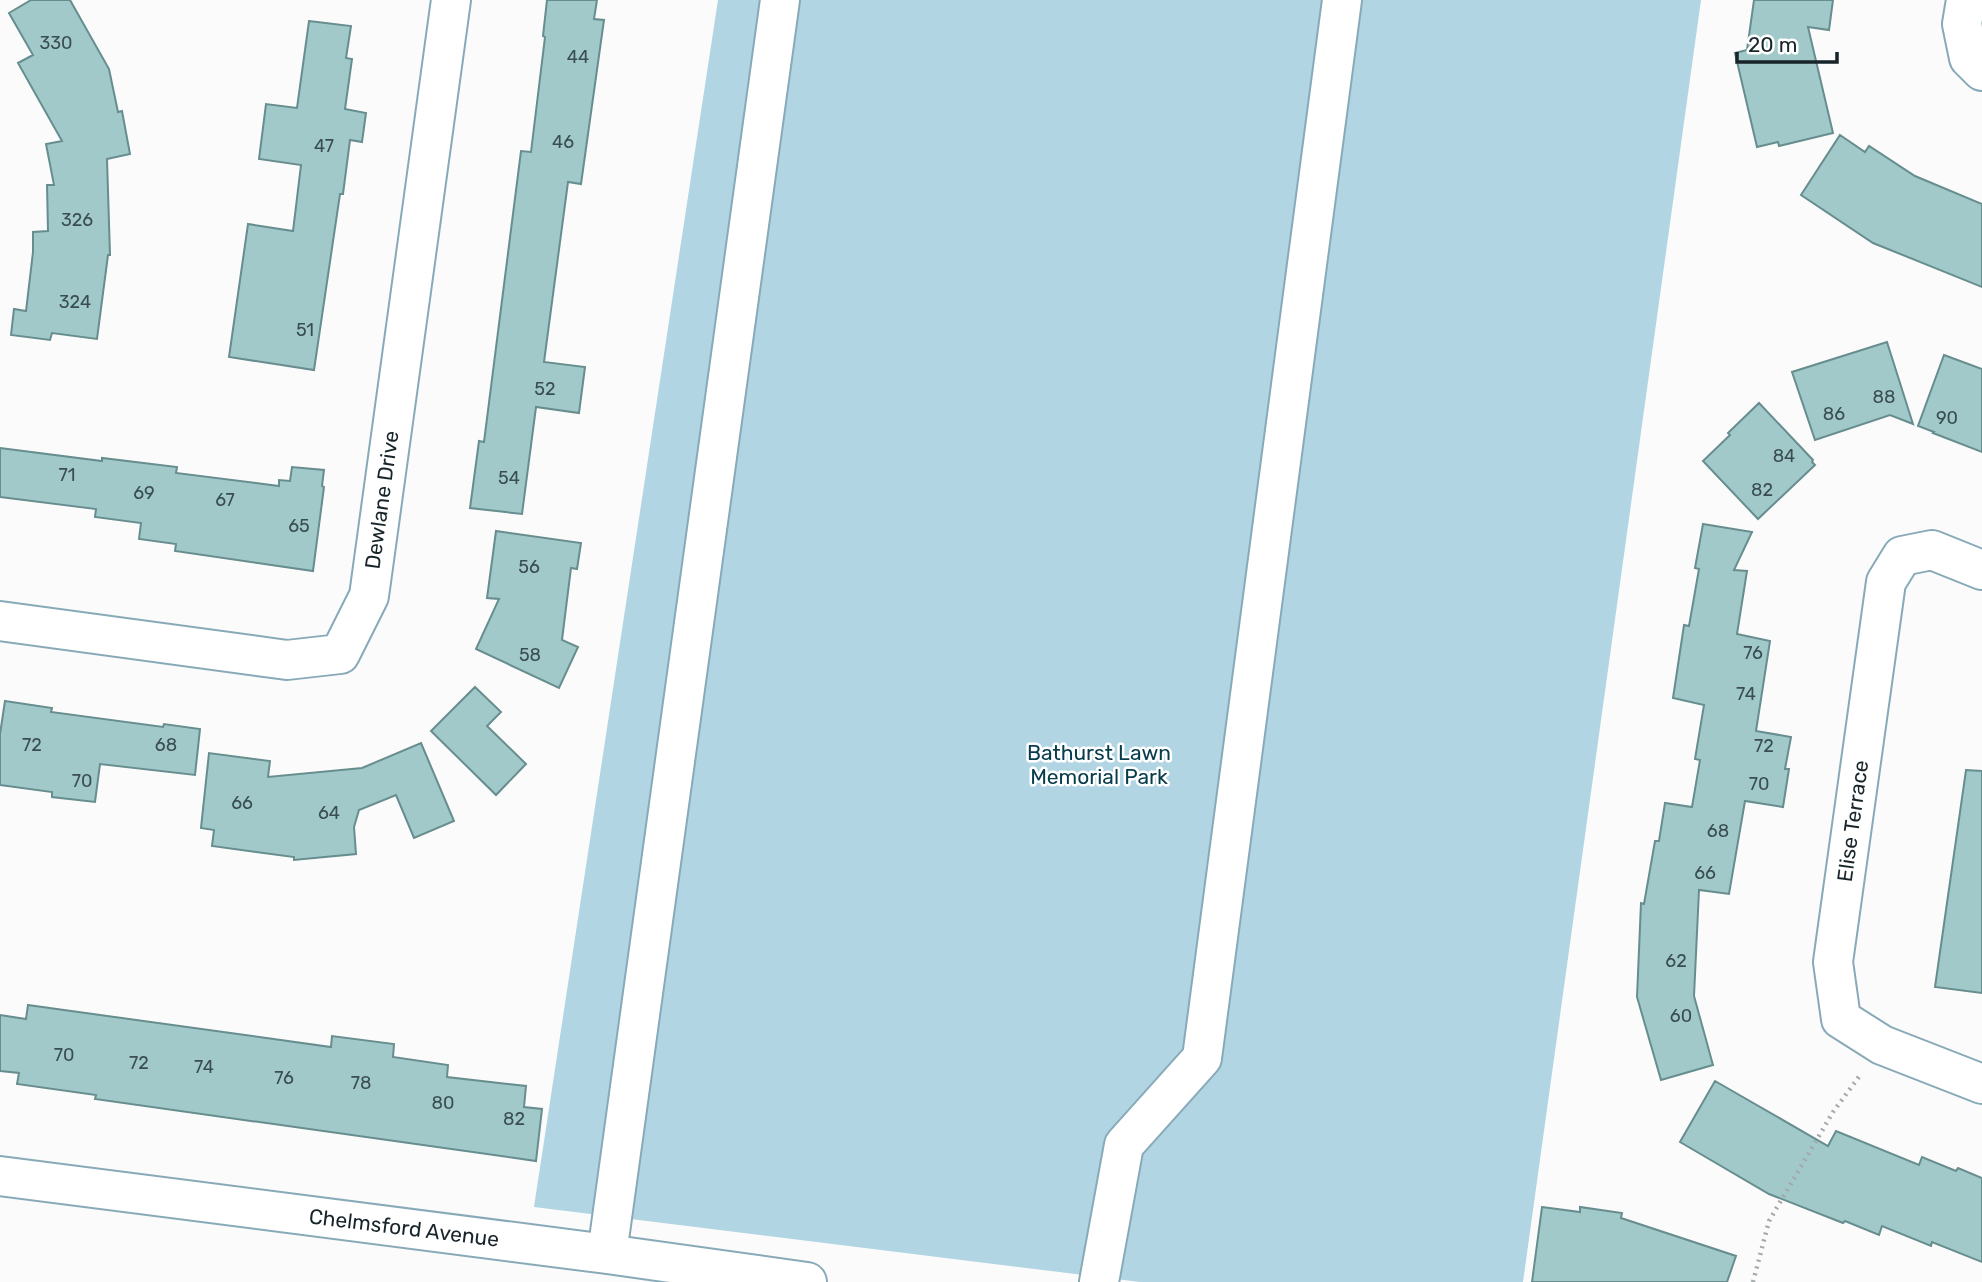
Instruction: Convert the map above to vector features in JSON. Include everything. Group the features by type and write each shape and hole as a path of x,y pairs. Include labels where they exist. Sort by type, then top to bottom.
{"street":[{"name":"Dewlane Drive","path":"0,621 287,660 340,654 369,596 451,0"},
{"path":"607,1254 780,0"},
{"path":"1099,1282 1124,1145 1202,1058 1342,0"},
{"path":"1966,0 1962,24 1969,58 1982,71"},
{"name":"Elise Terrace","path":"1982,570 1932,551 1902,556 1886,582 1833,962 1841,1018 1882,1045 1982,1084"},
{"name":"Chelmsford Avenue","path":"0,1176 607,1254 788,1281"}],"path":[{"path":"1753,1282 1769,1221 1833,1112 1882,1045"}],"green space":[{"name":"Bathurst Lawn Memorial Park","path":"718,0 1701,0 1523,1282 1140,1282 534,1207"}],"building":[{"path":"31,0 70,0 109,69 118,112 122,111 130,154 107,159 110,255 97,339 52,333 50,340 11,335 14,309 26,311 33,232 48,231 47,185 54,185 46,144 62,141 18,63 33,55 9,13"},
{"path":"547,0 597,0 594,19 604,20 581,184 568,182 544,362 585,367 579,413 536,407 522,514 470,508 479,441 484,442 521,151 531,152"},
{"path":"1754,0 1833,0 1829,30 1808,27 1833,133 1779,146 1778,142 1757,147 1735,53 1747,50"},
{"path":"309,21 351,26 346,58 352,59 345,109 366,113 362,142 350,140 314,370 229,357 248,224 293,231 301,165 259,159 266,104 297,108"},
{"path":"1840,135 1865,152 1869,146 1915,176 1982,204 1982,287 1873,243 1801,195"},
{"path":"1887,342 1913,424 1890,415 1815,440 1792,372"},
{"path":"1944,355 1982,369 1982,452 1918,426"},
{"path":"1759,403 1815,465 1758,519 1703,461"},
{"path":"0,448 177,467 176,473 279,486 279,480 290,481 292,467 324,470 313,571 175,551 176,544 139,539 141,523 95,517 96,509 0,497"},
{"path":"1703,524 1752,532 1734,570 1747,571 1737,634 1770,641 1756,731 1791,737 1785,769 1789,769 1783,807 1745,801 1729,894 1699,890 1694,996 1713,1065 1661,1080 1637,997 1641,903 1644,904 1665,803 1692,807 1700,760 1695,759 1704,705 1673,698 1684,625 1689,626 1699,569 1695,568"},
{"path":"496,531 581,543 577,569 571,568 562,640 578,647 559,688 476,649 499,599 487,598"},
{"path":"475,687 501,712 487,726 526,764 496,795 431,731"},
{"path":"5,701 52,708 51,712 163,727 164,724 200,729 195,775 100,764 95,802 52,797 52,792 0,785 0,734"},
{"path":"421,743 454,821 414,838 396,795 359,810 354,827 356,854 294,860 294,857 212,846 214,830 201,828 209,753 270,761 268,777 362,768"},
{"path":"1966,770 1982,771 1982,993 1935,987"},
{"path":"28,1005 331,1047 332,1036 394,1044 393,1057 448,1065 447,1077 526,1086 524,1107 542,1109 536,1161 95,1099 96,1095 17,1084 19,1073 0,1071 0,1015 26,1019"},
{"path":"1715,1081 1828,1146 1836,1131 1919,1165 1922,1157 1982,1178 1982,1262 1932,1242 1931,1246 1882,1226 1879,1235 1769,1194 1680,1142"},
{"path":"1542,1207 1580,1212 1580,1207 1622,1213 1621,1218 1736,1256 1727,1282 1532,1282"}]}
